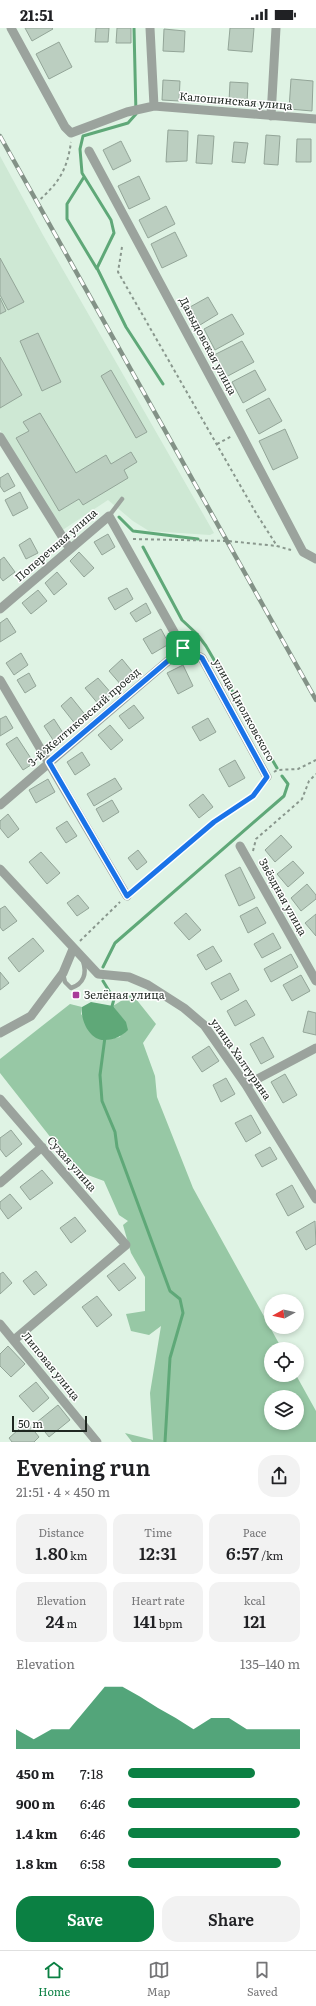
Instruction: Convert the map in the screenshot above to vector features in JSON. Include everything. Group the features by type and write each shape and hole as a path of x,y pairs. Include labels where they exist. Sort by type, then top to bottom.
{"street":[{"path":"11,28 65,127 72,133"},
{"path":"150,28 154,106"},
{"path":"271,116 276,28"},
{"name":"Калошинская улица","path":"72,133 127,112 154,106 316,119"},
{"name":"Давыдовская улица","path":"89,151 303,552"},
{"path":"0,437 70,549"},
{"path":"109,516 183,648"},
{"name":"Поперечная улица","path":"0,609 109,516"},
{"path":"303,552 316,559"},
{"name":"3-й Желтиковский проезд","path":"0,805 183,648"},
{"name":"улица Циолковского","path":"183,648 202,658 267,777"},
{"path":"0,680 127,896"},
{"name":"Звёздная улица","path":"240,846 316,981"},
{"name":"улица Халтурина","path":"0,869 73,949 98,974 129,978 148,985 184,1008 204,1025 246,1084 316,1199"},
{"path":"0,1033 31,1016 63,973 73,949"},
{"path":"246,1084 316,1048"},
{"name":"Сухая улица","path":"0,1099 126,1245 14,1340"},
{"path":"0,1183 42,1147"},
{"name":"Липовая улица","path":"0,1324 97,1442"}],"lane":[{"path":"109,516 122,499"},
{"path":"63,973 65,982 71,988 78,986 84,979 85,968 82,957"}],"path":[{"path":"36,203 53,188 62,176 69,156 72,133"},
{"path":"122,247 118,272 256,513 277,546"},
{"path":"217,444 240,432"},
{"path":"131,539 228,541 277,546 303,552"},
{"path":"73,949 127,896 214,822 253,796 267,777 276,770 298,769 316,760"},
{"path":"249,862 256,839 302,799 309,781 316,774"}],"shaded area":[{"path":"0,156 43,235 214,533 210,535 149,531 133,521 108,500 61,531 0,430"},
{"path":"132,994 156,1024 143,1043 155,1076 157,1097 193,1188 264,1316 264,1334 274,1334 278,1342 264,1342 264,1382 300,1382 316,1411 316,1442 132,1442 125,1433 153,1440 150,1393 161,1326 149,1335 131,1331 126,1314 145,1311 145,1277 131,1253 123,1225 128,1221 119,1215 104,1181 77,1171 0,1073 0,1059 70,1004 82,1007 81,1014 104,1040 120,1037 125,1022 113,1006"},
{"path":"91,1002 113,1006 126,1022 128,1030 120,1036 112,1039 105,1040 95,1037 87,1029 82,1012 82,1007"}],"building":[{"path":"25,28 52,28 53,29 32,41"},
{"path":"96,28 109,28 108,42 95,42"},
{"path":"117,28 131,28 131,43 116,43"},
{"path":"230,28 254,28 252,52 228,50"},
{"path":"164,29 185,31 184,52 163,51"},
{"path":"59,42 72,67 49,79 36,54"},
{"path":"291,79 313,81 312,111 289,109"},
{"path":"163,80 180,81 179,101 162,100"},
{"path":"230,82 248,83 247,103 229,102"},
{"path":"168,130 188,131 187,161 166,162"},
{"path":"198,135 214,136 212,164 196,163"},
{"path":"266,135 280,136 278,165 264,164"},
{"path":"297,139 311,139 311,162 296,162"},
{"path":"121,141 131,161 113,170 103,150"},
{"path":"234,142 248,143 245,163 232,162"},
{"path":"139,176 150,199 129,209 118,186"},
{"path":"166,206 175,224 148,238 139,220"},
{"path":"175,232 187,256 162,268 151,244"},
{"path":"0,258 24,302 8,310 0,295"},
{"path":"208,297 218,314 200,325 190,307"},
{"path":"0,298 6,311 0,314"},
{"path":"232,314 244,334 215,350 204,329"},
{"path":"38,333 61,382 42,391 20,341"},
{"path":"242,341 254,362 226,377 214,355"},
{"path":"0,357 22,395 0,408"},
{"path":"111,370 147,432 136,438 101,376"},
{"path":"255,370 266,390 243,403 232,382"},
{"path":"269,398 282,421 259,434 246,410"},
{"path":"40,413 76,473 106,455 111,464 131,452 137,462 124,470 128,478 83,505 79,499 59,511 16,438 29,431 23,422"},
{"path":"285,429 298,458 273,470 259,441"},
{"path":"8,473 15,486 4,492 0,486 0,478"},
{"path":"20,492 28,508 13,516 5,500"},
{"path":"108,534 115,547 102,555 94,542"},
{"path":"30,538 38,553 26,559 19,545"},
{"path":"79,552 94,568 84,577 70,561"},
{"path":"4,557 15,572 3,581 0,577 0,560"},
{"path":"57,572 67,584 54,595 45,583"},
{"path":"127,588 133,599 115,610 108,598"},
{"path":"38,590 47,601 31,614 22,603"},
{"path":"146,603 151,613 136,622 130,613"},
{"path":"7,618 16,632 0,642 0,623"},
{"path":"161,629 169,644 152,654 143,639"},
{"path":"21,653 28,665 14,675 6,663"},
{"path":"122,659 135,675 122,686 109,671"},
{"path":"183,665 193,686 178,694 167,673"},
{"path":"29,673 36,686 25,693 17,680"},
{"path":"98,678 112,694 99,705 85,688"},
{"path":"71,697 87,717 76,725 61,706"},
{"path":"134,705 144,718 129,729 119,716"},
{"path":"6,716 13,728 0,736 0,719"},
{"path":"208,718 216,732 200,741 192,727"},
{"path":"54,719 65,736 55,743 44,726"},
{"path":"110,725 123,740 111,750 98,735"},
{"path":"17,737 34,763 23,770 6,744"},
{"path":"82,752 90,765 75,775 67,762"},
{"path":"235,760 245,778 229,787 219,769"},
{"path":"115,778 122,789 94,806 87,794"},
{"path":"48,779 55,792 36,803 29,790"},
{"path":"203,794 213,807 199,818 189,805"},
{"path":"112,800 119,812 103,822 96,809"},
{"path":"8,814 19,829 8,838 0,828 0,821"},
{"path":"67,821 77,836 66,843 56,828"},
{"path":"281,835 292,847 275,862 265,850"},
{"path":"138,850 147,862 137,870 128,858"},
{"path":"41,852 60,873 47,884 29,862"},
{"path":"293,861 304,873 288,887 277,874"},
{"path":"240,867 255,898 239,906 225,875"},
{"path":"307,884 316,895 316,899 301,911 291,898"},
{"path":"78,895 89,908 77,916 67,903"},
{"path":"5,906 17,921 3,931 0,927 0,909"},
{"path":"257,907 266,923 248,933 240,916"},
{"path":"186,913 201,930 189,940 174,923"},
{"path":"316,914 316,936 305,923"},
{"path":"273,933 281,948 262,958 254,944"},
{"path":"33,938 44,951 19,972 8,958"},
{"path":"213,946 222,961 206,970 197,955"},
{"path":"291,954 298,967 271,982 264,969"},
{"path":"0,972 9,983 0,990"},
{"path":"230,973 239,990 221,1000 211,983"},
{"path":"301,975 310,991 292,1001 283,985"},
{"path":"246,1000 255,1015 235,1026 227,1011"},
{"path":"308,1011 316,1013 316,1035 303,1032"},
{"path":"263,1037 274,1057 261,1064 250,1044"},
{"path":"209,1046 219,1061 202,1072 192,1057"},
{"path":"285,1074 297,1095 283,1103 271,1082"},
{"path":"226,1078 235,1094 221,1102 213,1085"},
{"path":"251,1115 261,1133 246,1142 235,1123"},
{"path":"11,1130 22,1144 6,1157 0,1149 0,1138"},
{"path":"270,1147 277,1159 262,1167 255,1155"},
{"path":"42,1170 53,1183 30,1200 20,1187"},
{"path":"292,1185 304,1207 288,1216 276,1194"},
{"path":"10,1194 22,1208 8,1219 0,1208 0,1202"},
{"path":"75,1217 86,1231 71,1243 60,1228"},
{"path":"315,1221 316,1244 306,1250 296,1232"},
{"path":"124,1263 136,1278 119,1291 107,1276"},
{"path":"36,1271 47,1285 34,1295 23,1281"},
{"path":"3,1272 12,1283 0,1294 0,1274"},
{"path":"97,1296 112,1315 97,1327 82,1307"},
{"path":"8,1346 25,1364 11,1377 0,1366 0,1354"},
{"path":"36,1382 49,1398 33,1412 19,1396"},
{"path":"58,1405 70,1420 49,1437 37,1422"},
{"path":"27,1422 39,1437 34,1442 12,1442 9,1438"}],"waterway":[{"path":"134,28 136,114 128,123 83,136 80,149 82,173 111,220 114,233 97,268 126,327 163,384"},
{"path":"84,177 67,204 67,219 97,269"},
{"path":"119,517 133,531 198,539"},
{"path":"143,547 182,620 197,634 206,646 277,768"},
{"path":"103,967 115,943 284,796 288,784 282,776"},
{"path":"103,981 114,999 111,1010"},
{"path":"105,1037 100,1075 102,1101 115,1132 117,1147 170,1291 180,1299 183,1313 170,1358 165,1442"}],"railway":[{"path":"0,136 316,700"}],"place":[{"name":"Зелёная улица","path":"76,995"}],"route":[{"path":"183,648 202,658 267,777 253,796 214,822 127,896 49,762 183,648"}]}
